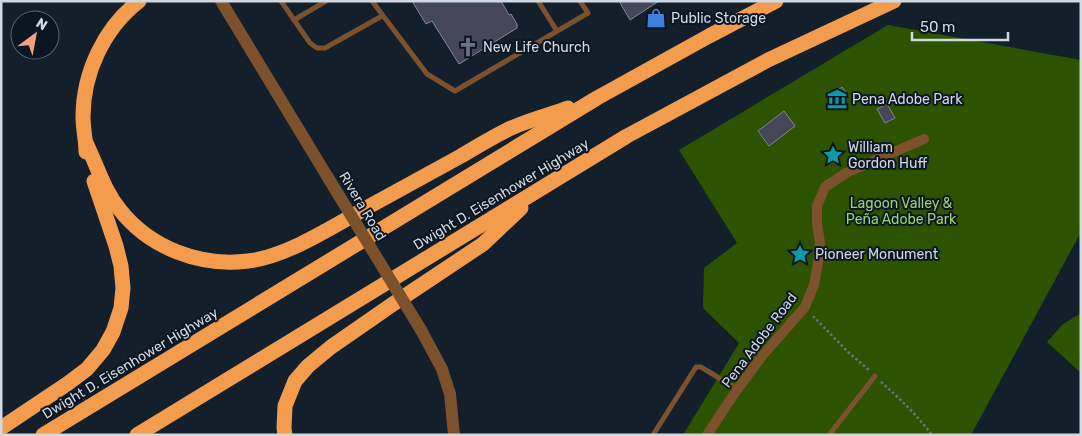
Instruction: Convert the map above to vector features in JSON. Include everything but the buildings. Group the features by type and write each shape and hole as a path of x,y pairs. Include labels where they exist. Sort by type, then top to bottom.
{"highway":[{"path":"1,428 87,369 103,350 113,332 121,308 123,288 121,266 86,158 83,118 84,98 94,61 101,47 110,32 139,1"},
{"name":"Dwight D. Eisenhower Highway","path":"43,435 597,98 776,1"},
{"name":"Dwight D. Eisenhower Highway","path":"136,435 627,136 729,80 894,1"},
{"path":"86,142 108,194 120,211 150,238 167,248 206,260 248,261 266,257 289,248 322,232 509,129 597,98"},
{"path":"285,435 286,406 295,381 308,366 331,347 483,244 542,187"}],"street":[{"name":"Rivera Road","path":"221,1 442,369 450,394 454,435"},
{"name":"Pena Adobe Road","path":"707,435 762,356 805,308 814,285 818,263 820,243 817,206 826,187 846,173 924,139"}],"lane":[{"path":"281,1 310,43 317,48 325,48 382,16"},
{"path":"294,20 326,1"},
{"path":"372,1 427,74 455,92 588,13 580,1"},
{"path":"538,1 557,31"},
{"path":"653,435 696,367 701,367 738,390"},
{"path":"829,435 875,376"}],"green space":[{"name":"Lagoon Valley & Peña Adobe Park","path":"888,25 1081,60 1081,232 971,435 683,435 739,343 703,308 704,268 737,243 679,150"},
{"path":"1081,313 1081,373 1047,342 1063,324"}],"place":[{"name":"Public Storage","path":"656,18"},
{"name":"New Life Church","path":"468,47"},
{"name":"Pena Adobe Park","path":"837,99"},
{"name":"William Gordon Huff","path":"833,155"},
{"name":"Pioneer Monument","path":"800,254"}]}
